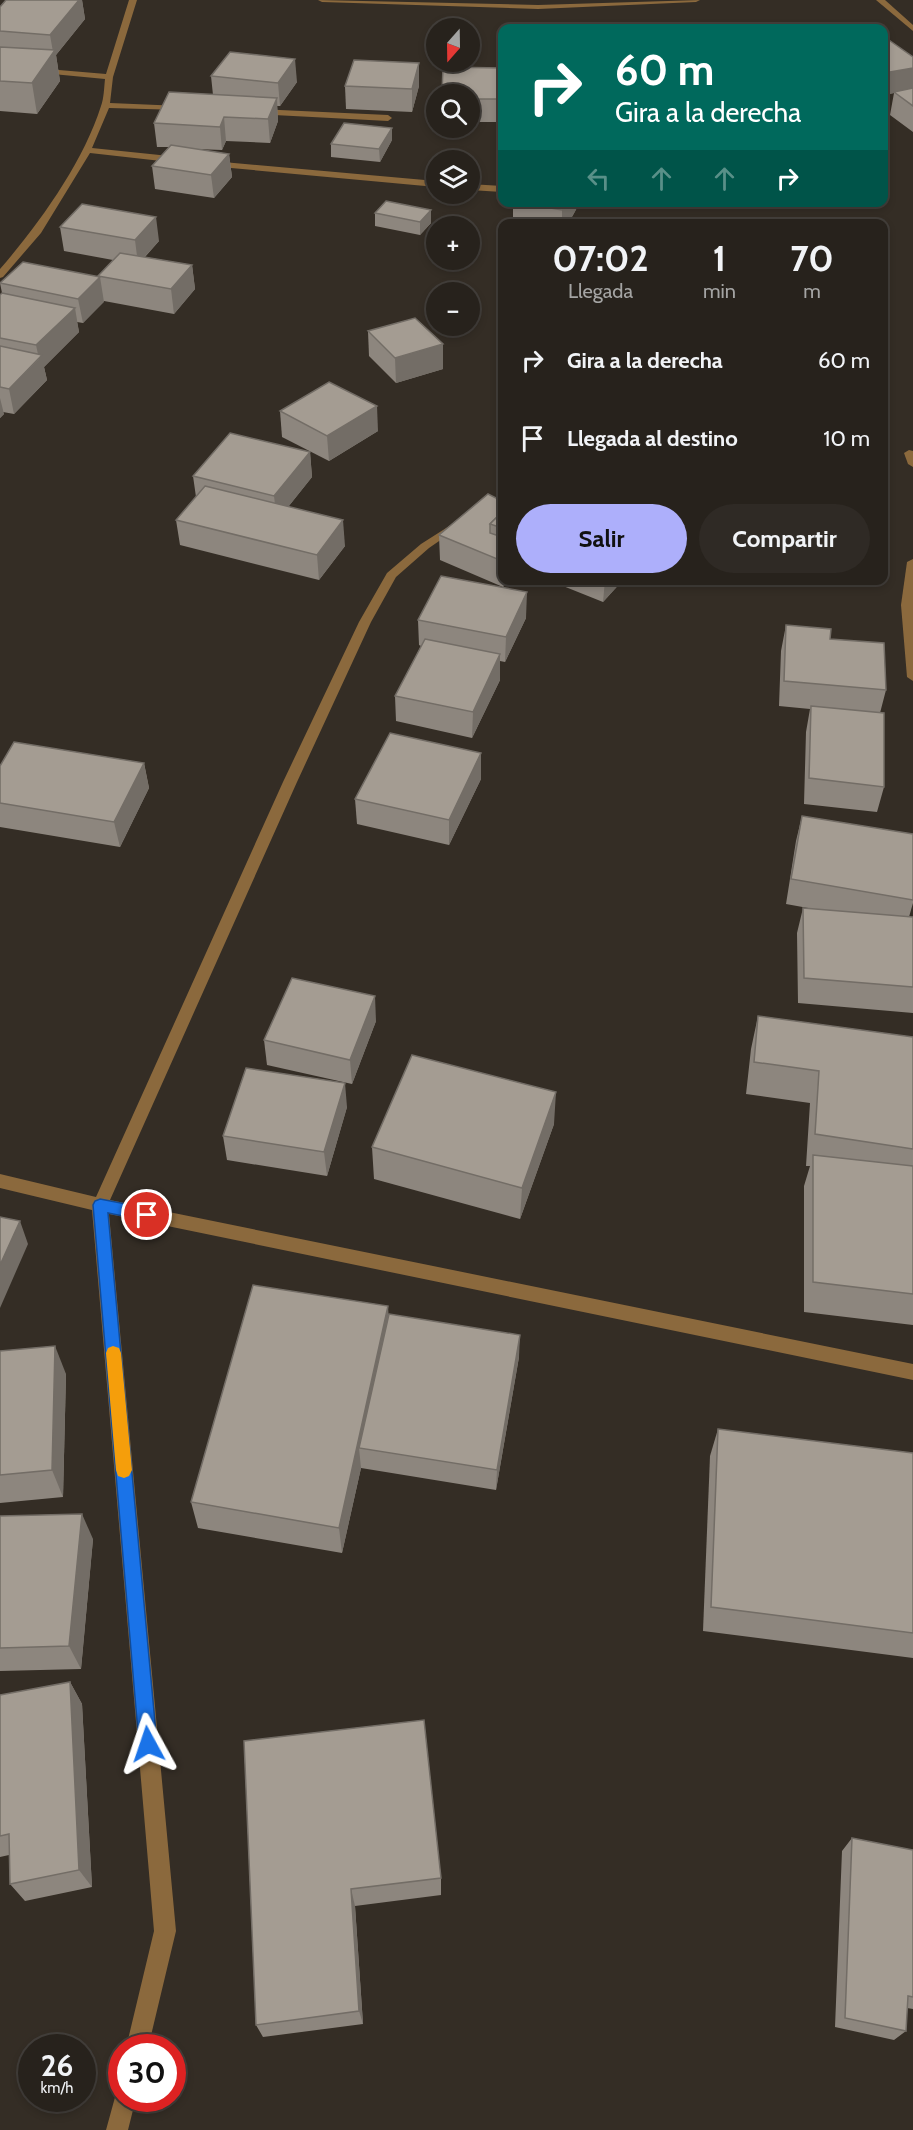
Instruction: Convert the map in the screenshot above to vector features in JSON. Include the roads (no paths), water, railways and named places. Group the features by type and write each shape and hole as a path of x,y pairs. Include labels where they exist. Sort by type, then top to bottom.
{"street":[{"path":"1,273 38,231 87,150 106,105 109,76 133,0"},
{"path":"322,0 538,7 696,0"},
{"path":"880,0 913,29"},
{"path":"0,67 109,76"},
{"path":"106,105 188,109"},
{"path":"247,111 388,118"},
{"path":"87,150 191,161"},
{"path":"203,163 426,183"},
{"path":"480,188 498,189"},
{"path":"140,2034 165,1931 100,1205 285,793 365,622 391,575 425,546 468,517"},
{"path":"913,562 909,574 906,618 913,677"},
{"path":"0,1181 100,1205 913,1372"},
{"path":"117,2130 122,2112"}]}
